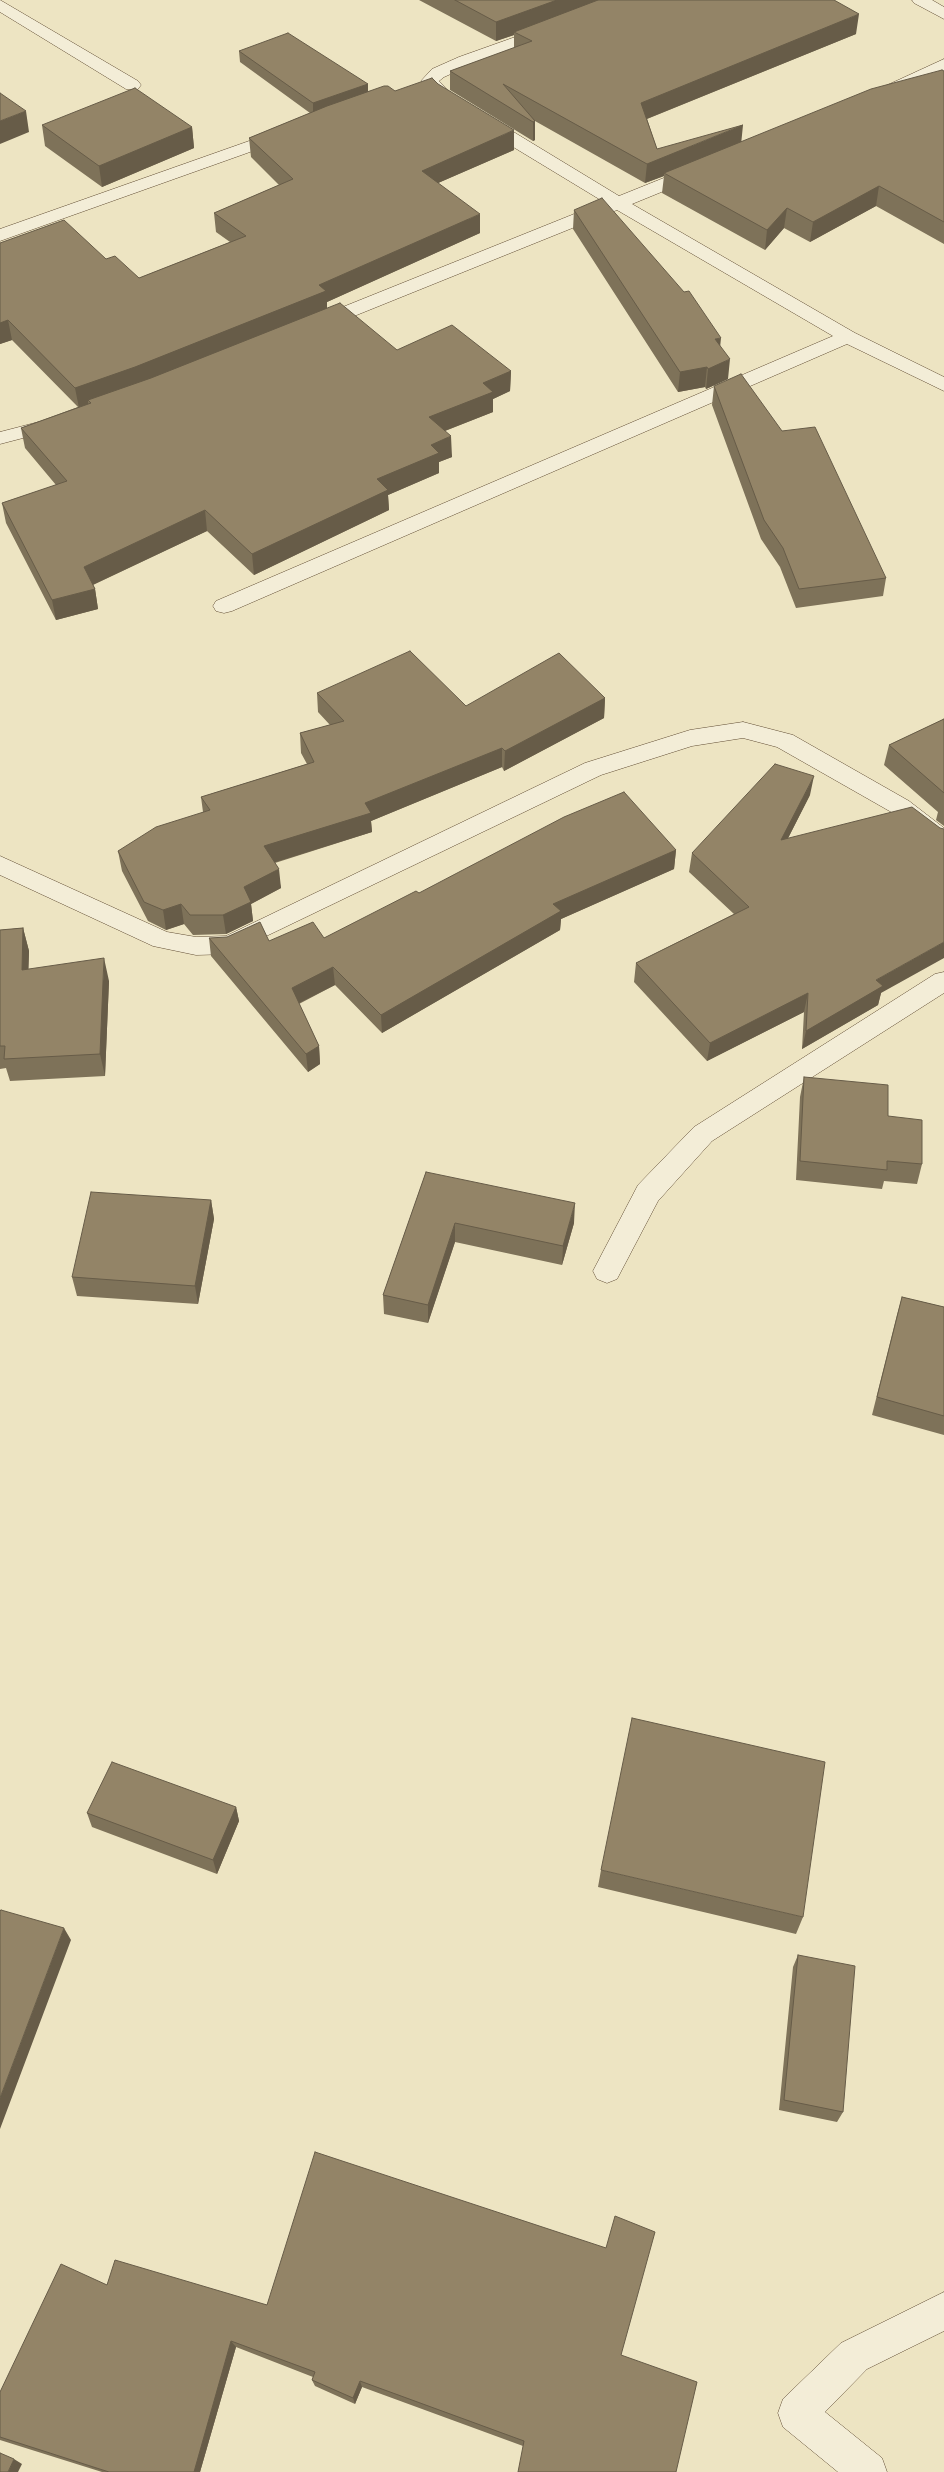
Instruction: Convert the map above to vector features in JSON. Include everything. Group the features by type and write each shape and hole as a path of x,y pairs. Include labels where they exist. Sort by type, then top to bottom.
{"street":[{"path":"920,0 944,14"},
{"path":"0,5 132,86"},
{"path":"410,88 429,81 438,73 465,61 565,24"},
{"path":"875,97 944,64"},
{"path":"429,81 445,98 618,203 848,337 944,385"},
{"path":"0,235 298,128"},
{"path":"298,332 716,163"},
{"path":"224,606 848,337"},
{"path":"0,438 74,418"},
{"path":"0,864 162,940 196,946 229,945 593,769 690,738 743,730 785,741 901,807 944,840"},
{"path":"607,1270 648,1192 703,1134 944,981"},
{"path":"868,2472 797,2413 854,2356 944,2311"}],"building":[{"path":"455,0 557,0 496,22"},
{"path":"598,0 834,0 859,14 641,103 657,149 743,125 647,164 503,84 535,121 533,122 450,71 532,41 514,32"},
{"path":"288,33 368,84 313,103 239,51"},
{"path":"944,71 944,222 879,186 813,222 787,208 767,230 664,173 871,89"},
{"path":"432,78 438,84 514,130 422,171 480,214 319,285 326,291 135,367 75,388 8,320 0,323 0,243 64,220 106,259 115,256 139,278 246,236 214,213 293,179 249,138 327,106 384,86 388,86 395,91"},
{"path":"135,88 192,127 99,166 42,125"},
{"path":"0,93 26,111 0,121"},
{"path":"602,198 684,292 689,291 721,338 715,339 730,359 708,369 707,367 680,372 574,210"},
{"path":"340,303 397,350 452,325 511,371 483,383 493,392 429,417 451,436 431,445 439,453 377,479 388,490 252,554 205,510 84,567 95,589 52,600 2,503 67,481 21,428 91,403 88,400 151,378"},
{"path":"741,374 782,431 815,427 886,578 799,589 783,548 764,520 714,386"},
{"path":"410,651 466,706 559,653 605,698 505,751 502,748 365,803 371,813 264,846 279,869 244,887 251,902 223,915 190,915 181,904 163,910 144,902 118,851 156,827 210,810 201,797 314,762 300,733 344,721 317,693"},
{"path":"944,719 944,793 889,745"},
{"path":"775,764 814,776 781,840 912,807 944,829 944,942 876,980 883,986 806,1031 808,993 710,1043 636,963 749,907 692,853"},
{"path":"624,792 676,850 553,904 561,911 381,1015 333,967 292,988 319,1046 306,1054 209,938 227,937 260,922 269,941 313,922 324,938 416,891 419,893 564,817"},
{"path":"23,928 22,970 104,958 100,1054 4,1059 5,1046 0,1046 0,930"},
{"path":"804,1077 888,1085 888,1116 922,1120 922,1164 887,1161 887,1170 800,1161"},
{"path":"426,1172 575,1203 563,1246 455,1223 428,1305 383,1295"},
{"path":"91,1192 211,1200 195,1286 72,1277"},
{"path":"902,1297 944,1307 944,1416 877,1397"},
{"path":"632,1718 825,1762 803,1917 601,1870"},
{"path":"112,1762 236,1807 213,1860 87,1813"},
{"path":"0,1911 64,1928 0,2098"},
{"path":"798,1955 855,1966 843,2112 784,2100"},
{"path":"315,2152 606,2248 615,2216 655,2232 621,2355 697,2382 676,2472 518,2472 524,2441 360,2381 353,2398 312,2380 315,2372 231,2341 194,2472 109,2472 0,2437 0,2392 61,2264 107,2285 115,2260 267,2305"},
{"path":"0,2453 14,2459 8,2472 0,2472"}]}
